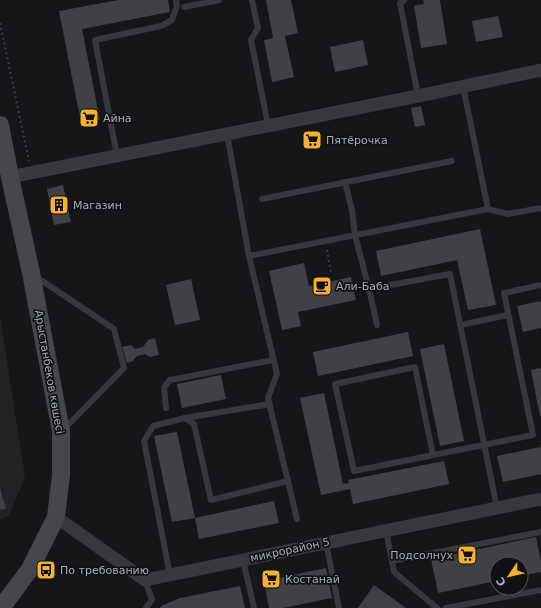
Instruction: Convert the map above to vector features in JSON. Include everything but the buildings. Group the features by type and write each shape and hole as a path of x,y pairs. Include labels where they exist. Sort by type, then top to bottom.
{"street":[{"path":"10,177 541,70"},
{"name":"Арыстанбеков көшесі","path":"1,135 31,273 61,431 61,475 56,517 30,569 5,605"},
{"name":"микрорайон 5","path":"145,580 541,499"},
{"path":"56,517 145,580"}],"lane":[{"path":"117,156 95,40 161,26 172,20 177,6 176,0"},
{"path":"184,7 219,0"},
{"path":"252,0 258,28 251,40 268,125"},
{"path":"404,0 400,3 418,96"},
{"path":"463,86 488,209"},
{"path":"227,134 249,256 277,374 268,398 297,519"},
{"path":"262,199 452,161"},
{"path":"345,182 352,210 355,235 369,289 376,325"},
{"path":"249,256 488,209 508,214 541,208"},
{"path":"31,273 114,328 124,368 61,431"},
{"path":"369,289 450,274 497,508"},
{"path":"433,455 415,368 335,384 354,471 533,435 504,293 541,285"},
{"path":"460,325 508,315"},
{"path":"166,408 164,387 170,380 274,360"},
{"path":"170,575 144,441 153,426 185,418 270,404"},
{"path":"185,418 194,424 211,500 288,481"},
{"path":"386,530 394,572 437,608"},
{"path":"392,561 541,532"},
{"path":"326,543 339,608"},
{"path":"243,560 254,608"},
{"path":"145,580 152,600 146,608"},
{"path":"446,608 541,590"}],"path":[{"path":"0,23 31,173"},
{"path":"325,241 331,273"}],"shaded area":[{"path":"0,316 25,477 9,516 0,519"}],"place":[{"name":"Айна","path":"89,118"},
{"name":"Пятёрочка","path":"312,140"},
{"name":"Магазин","path":"59,205"},
{"name":"Али-Баба","path":"322,286"},
{"name":"Подсолнух","path":"467,555"},
{"name":"По требованию","path":"46,570"},
{"name":"Костанай","path":"271,579"}]}
